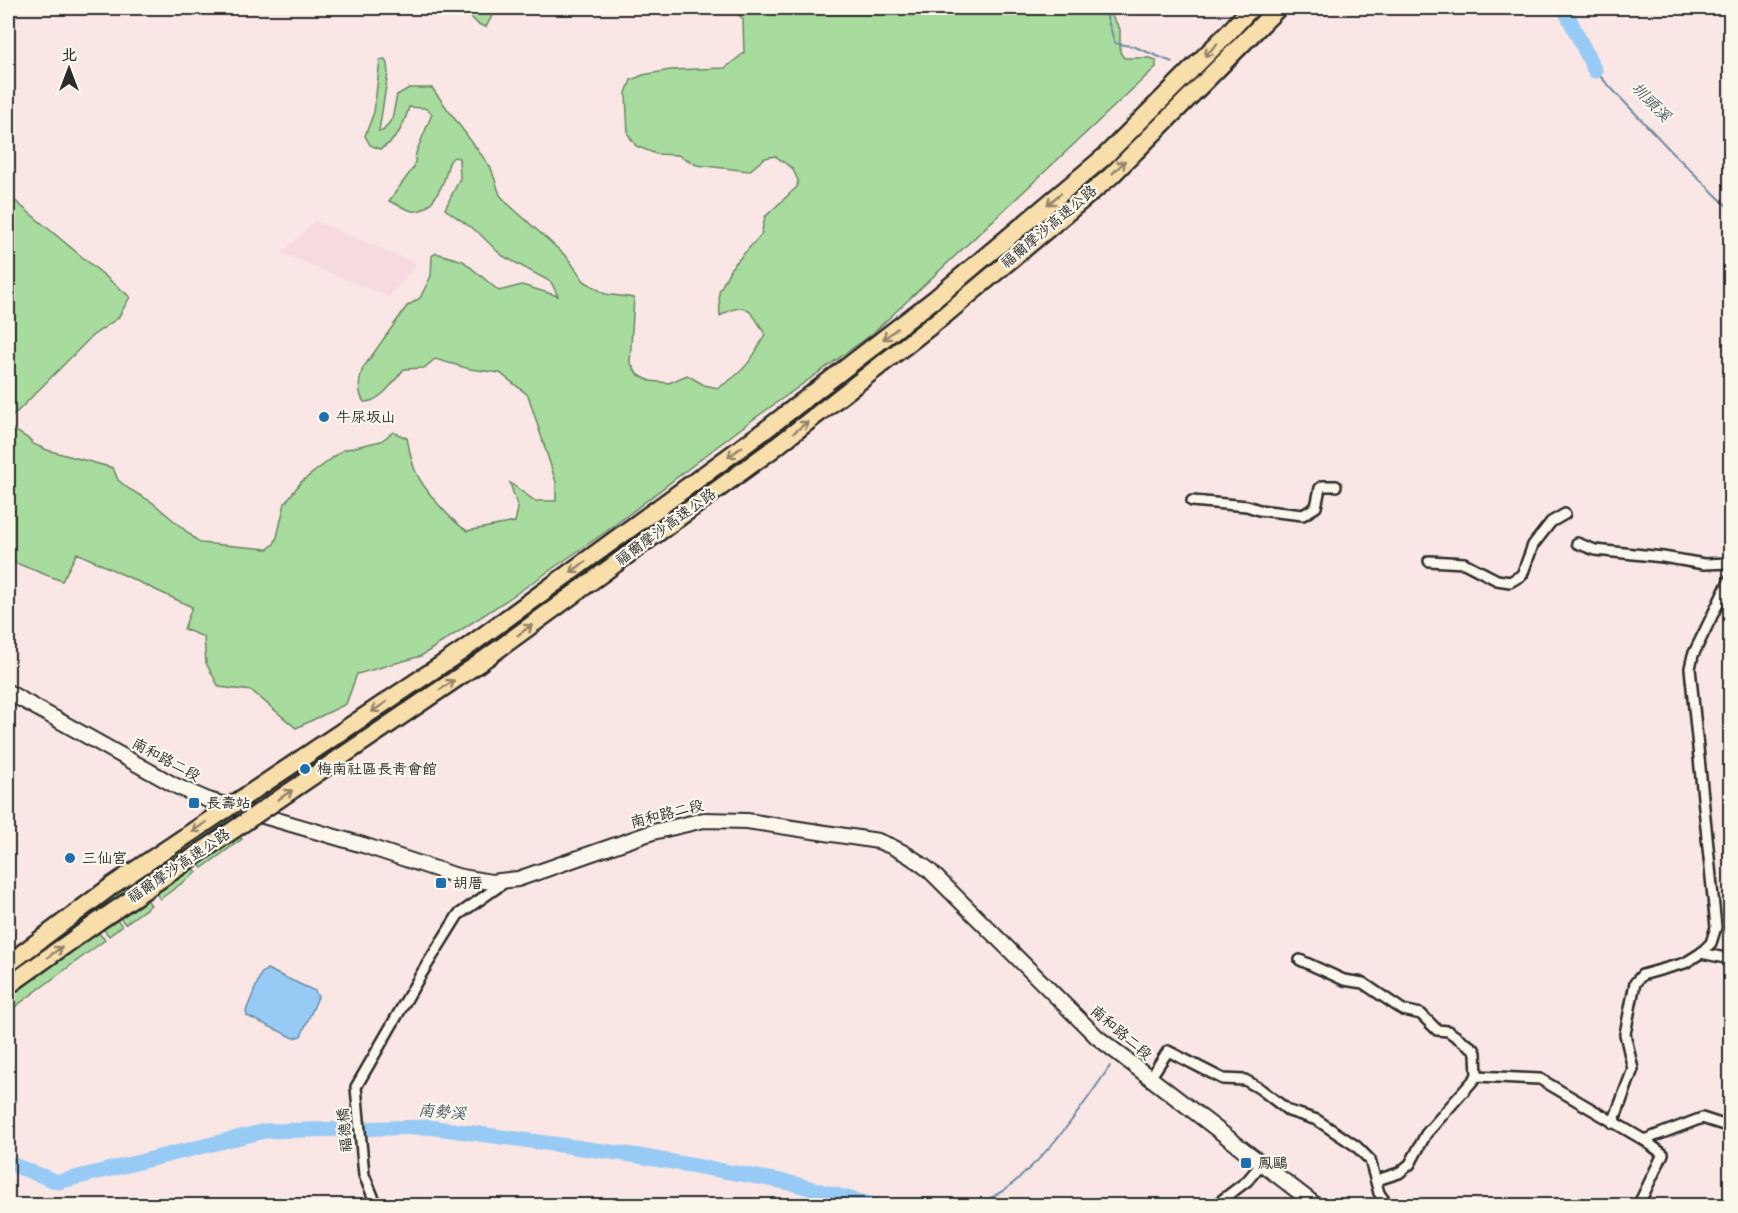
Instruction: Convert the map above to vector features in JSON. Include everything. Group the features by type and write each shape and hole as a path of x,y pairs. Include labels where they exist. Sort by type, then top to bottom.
{"highway":[{"name":"福爾摩沙高速公路","path":"8,964 113,885 462,651 764,431 936,298 1104,157 1251,8"},
{"name":"福爾摩沙高速公路","path":"8,986 99,921 478,664 773,449 946,314 1111,176 1278,8"}],"main road":[{"name":"南和路二段","path":"8,692 176,786 208,800 363,845 457,876 491,882 505,882 653,832 704,820 747,821 878,841 897,847 916,859 1097,1036 1317,1206"}],"street":[{"path":"1192,501 1303,514 1316,507 1320,488 1336,486"},
{"path":"1429,561 1464,563 1497,580 1510,582 1522,575 1533,545 1551,522 1565,514"},
{"path":"1577,543 1595,550 1663,556 1704,564 1731,563"},
{"path":"1613,1123 1633,1069 1625,1034 1635,983 1642,975 1684,963 1701,953 1711,943 1716,927 1690,668 1693,655 1731,579"},
{"name":"福德橋","path":"377,1206 364,1175 356,1087 458,915 505,882"},
{"path":"1701,953 1731,959"},
{"path":"1300,960 1344,980 1363,983 1403,1010 1421,1014 1437,1030 1449,1031 1474,1048 1476,1053 1477,1076 1426,1134 1410,1164 1399,1173 1377,1180"},
{"path":"1150,1078 1168,1051 1223,1078 1245,1080 1289,1111 1317,1120 1356,1146 1370,1161 1379,1193 1388,1206"},
{"path":"1477,1076 1540,1079 1644,1140 1663,1154 1638,1206"},
{"path":"1644,1140 1702,1119 1731,1127"},
{"path":"1214,1206 1247,1181 1263,1162"}],"shaded area":[{"path":"315,221 417,264 389,297 282,253"}],"green space":[{"path":"462,8 507,8 493,14 486,27 478,24"},
{"path":"731,8 1107,8 1120,29 1120,52 1124,58 1150,58 1156,60 1156,67 871,335 744,426 607,531 507,600 421,656 357,674 346,704 296,728 252,691 219,687 206,663 204,637 184,629 192,607 77,553 62,581 8,560 8,426 32,441 31,443 47,450 113,468 118,480 152,502 200,543 268,549 277,537 285,503 301,482 343,450 381,441 393,432 407,438 414,466 430,495 467,531 515,522 518,508 510,483 535,501 556,501 556,482 528,395 500,373 470,369 435,359 424,368 404,369 387,390 376,399 364,402 360,394 360,376 363,368 407,306 420,298 431,276 432,256 436,253 463,261 499,291 522,285 558,296 551,282 501,255 479,233 445,209 460,178 459,158 454,157 450,160 438,192 430,204 424,208 412,211 389,201 414,167 416,153 432,114 425,108 409,107 402,126 391,142 380,149 370,145 365,136 374,112 380,60 385,59 388,73 379,131 383,131 392,119 397,95 409,88 432,88 491,168 500,195 507,203 567,257 584,281 605,294 634,298 630,362 637,374 650,381 669,383 687,375 704,385 718,388 734,377 751,359 765,334 752,314 742,308 736,308 720,316 719,292 731,268 761,235 765,217 797,187 798,180 792,168 775,156 765,158 749,171 697,165 678,155 656,154 636,146 628,134 626,93 631,80 643,75 670,70 725,68 744,53 743,19"},
{"path":"8,195 130,297 118,318 92,336 8,421"},
{"path":"215,806 242,839 202,868 174,836"},
{"path":"171,839 197,872 160,899 136,865"},
{"path":"125,870 151,905 125,924 98,889"},
{"path":"95,891 122,926 109,936 81,901"},
{"path":"75,906 105,940 8,1012 8,955"}],"water":[{"path":"267,969 315,991 318,997 301,1036 294,1038 247,1016 246,1011 261,974"}],"waterway":[{"path":"1104,8 1115,43 1135,47 1172,62"},
{"name":"圳頭溪","path":"1564,8 1595,71"},
{"name":"圳頭溪","path":"1595,71 1730,209"},
{"path":"976,1206 1008,1187 1040,1158 1077,1114 1110,1066"},
{"name":"南勢溪","path":"8,1163 58,1182 265,1131 429,1127 633,1155 791,1183 877,1206"}],"place":[{"name":"牛尿坂山","path":"324,417"},
{"name":"梅南社區長青會館","path":"305,769"},
{"name":"長壽站","path":"194,803"},
{"name":"三仙宮","path":"70,858"},
{"name":"胡厝","path":"441,883"},
{"name":"鳳鷗","path":"1246,1163"}]}
